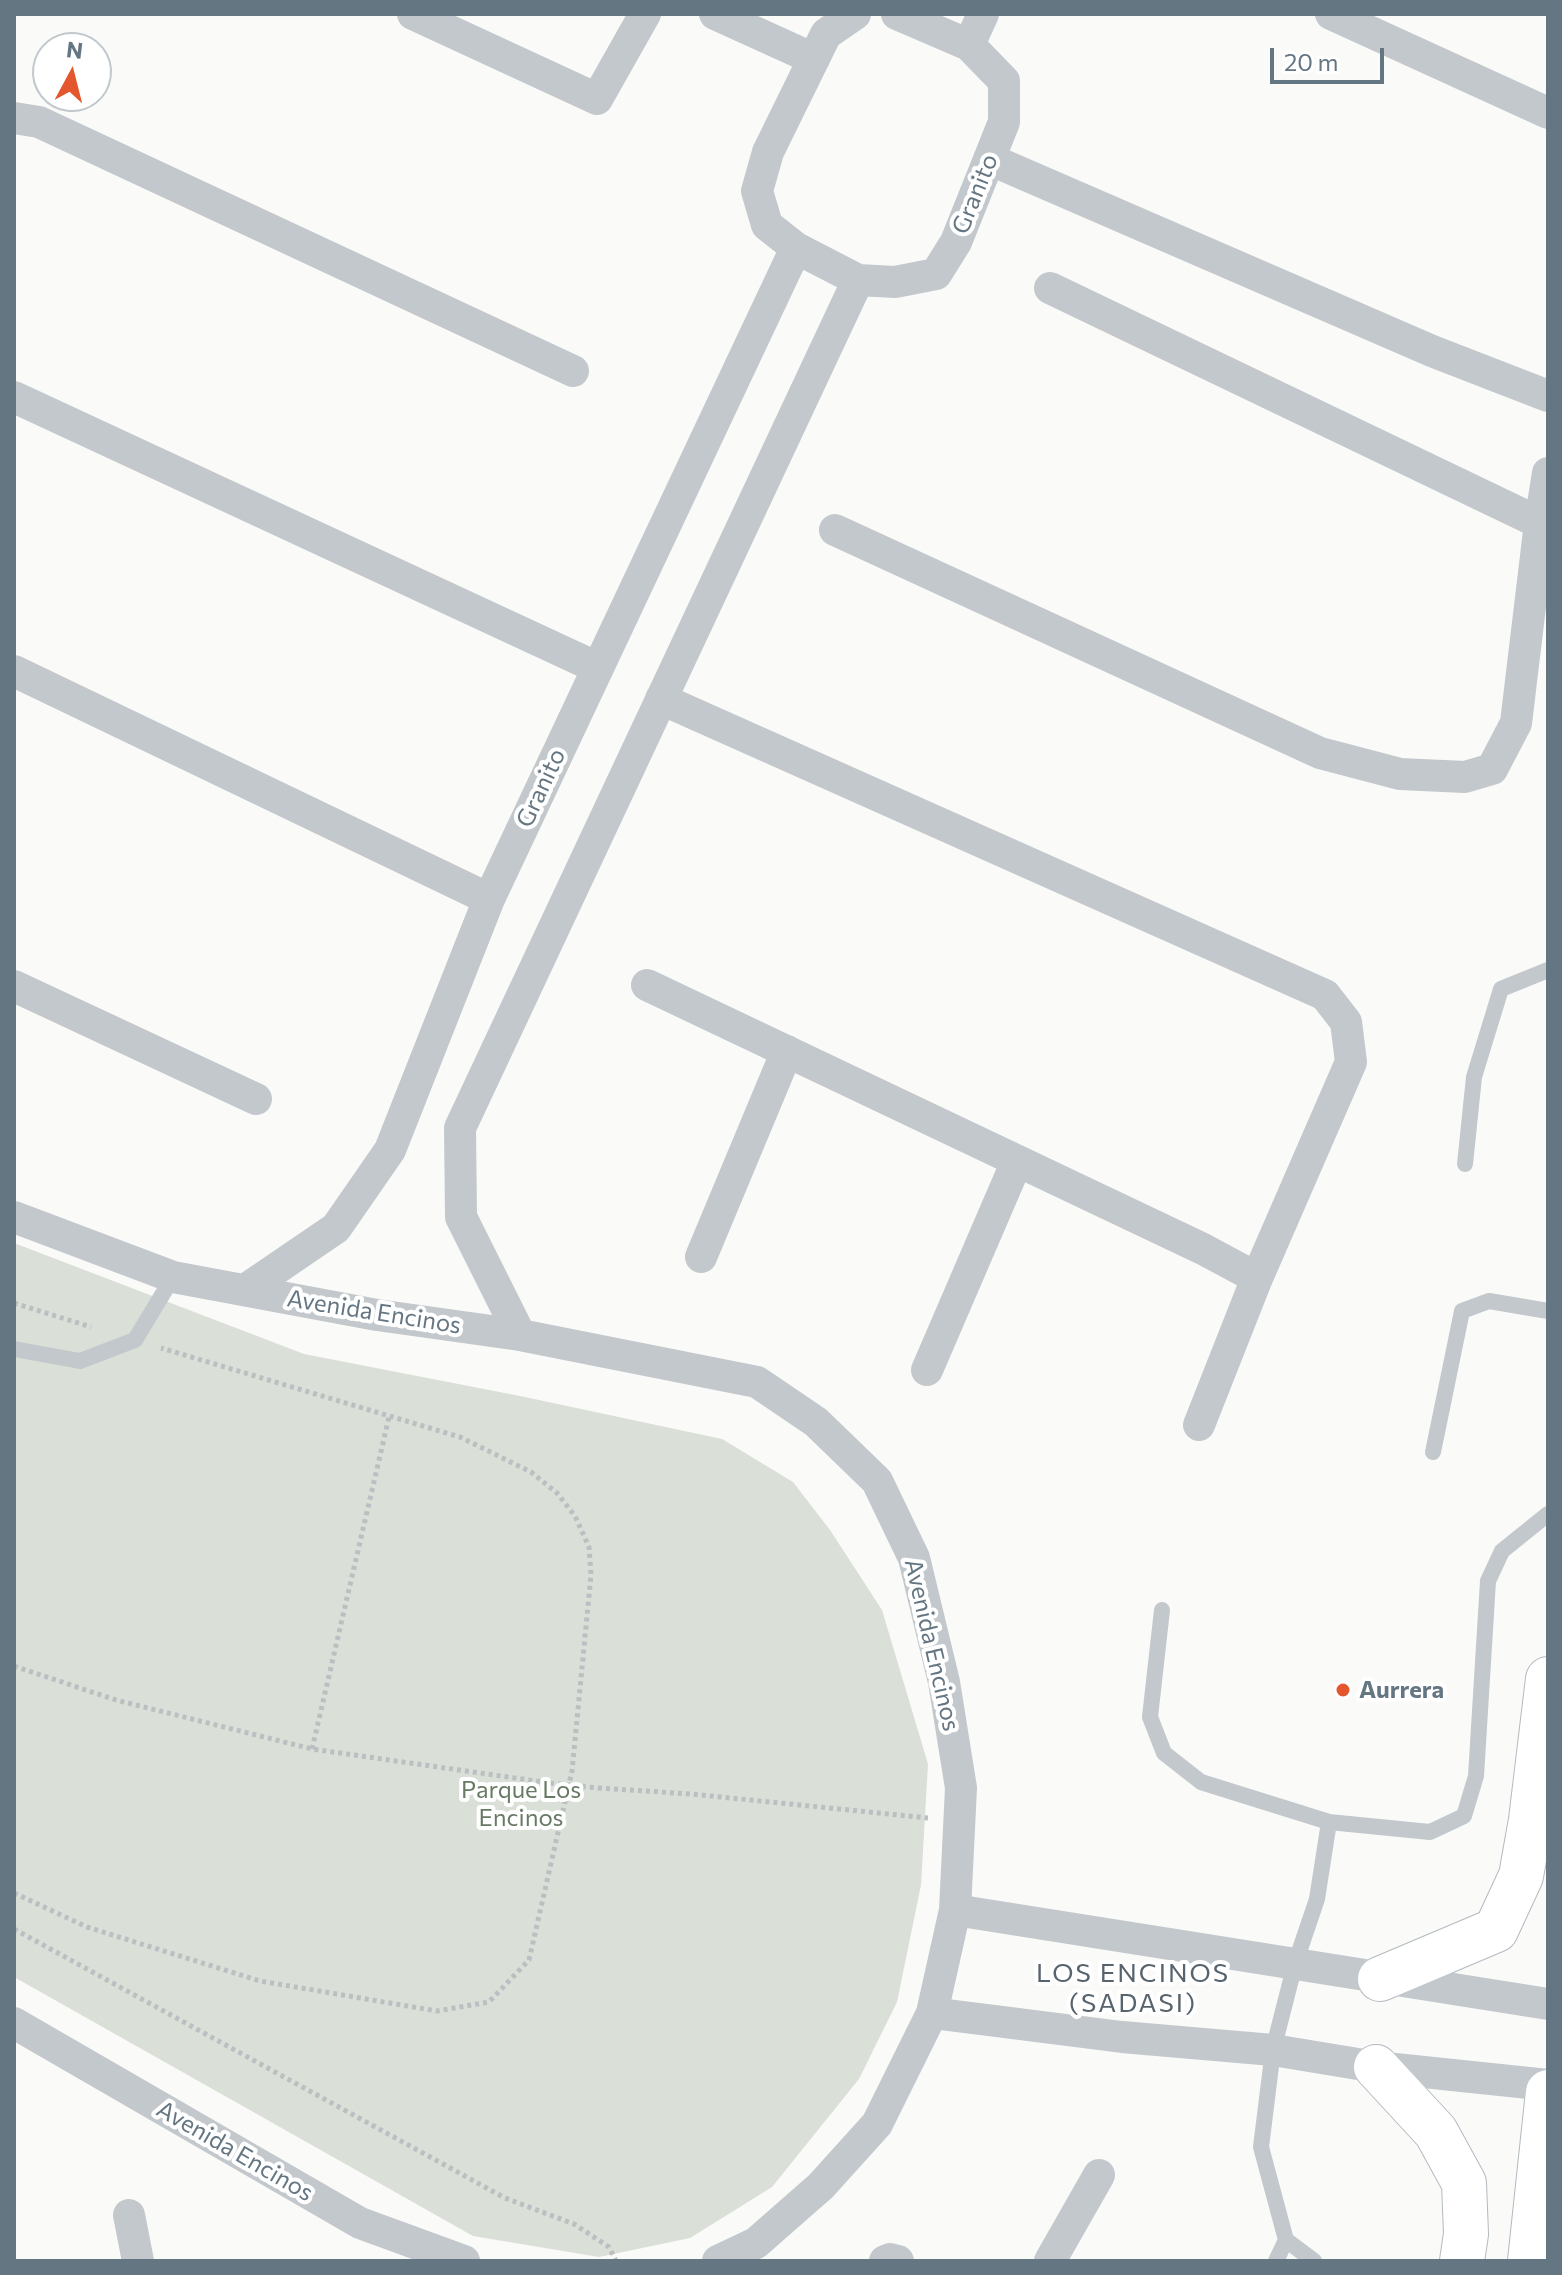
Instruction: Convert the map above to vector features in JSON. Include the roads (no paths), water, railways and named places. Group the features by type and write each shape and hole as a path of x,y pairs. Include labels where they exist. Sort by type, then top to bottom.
{"main road":[{"path":"1380,1979 1496,1930 1521,1876 1548,1679"},
{"path":"1376,2067 1436,2132 1464,2183 1466,2234 1462,2261"},
{"path":"1530,2261 1548,2092"}],"street":[{"path":"413,14 597,99 645,14"},
{"path":"715,14 814,59"},
{"name":"Granito","path":"855,14 826,34 768,152 757,191 767,225 796,248 858,280 895,282 936,274 956,242 1004,122 1004,81 969,45 901,14"},
{"path":"969,45 983,14"},
{"path":"1331,14 1548,113"},
{"path":"14,118 39,122 573,371"},
{"path":"989,159 1432,351 1548,396"},
{"name":"Granito","path":"245,1290 336,1228 390,1150 489,899 796,248"},
{"path":"520,1335 461,1217 460,1128 858,280"},
{"path":"1050,288 1540,523"},
{"path":"14,397 598,668"},
{"path":"835,530 1320,753 1400,774 1465,777 1492,769 1516,723 1548,473"},
{"path":"14,671 489,899"},
{"path":"661,699 1325,995 1346,1022 1351,1062 1257,1278 1199,1425"},
{"path":"647,985 1203,1249 1257,1278"},
{"path":"14,986 256,1099"},
{"path":"701,1257 787,1051"},
{"path":"927,1370 1017,1161"},
{"name":"Avenida Encinos","path":"14,1217 173,1277 377,1315 520,1335 757,1382 816,1422 877,1481 914,1558 944,1682 961,1788 955,1910 932,2013 877,2124 821,2186 756,2243 718,2261"},
{"path":"955,1910 1548,2004"},
{"path":"932,2013 1122,2037 1273,2050 1376,2067 1548,2085"},
{"name":"Avenida Encinos","path":"14,2023 360,2223 464,2261"},
{"path":"1050,2261 1099,2175"},
{"path":"129,2215 138,2261"},
{"path":"885,2261 898,2261"}],"lane":[{"path":"1465,1164 1474,1077 1501,989 1548,970"},
{"path":"14,1349 80,1361 135,1340 173,1277"},
{"path":"1433,1452 1462,1311 1489,1301 1548,1311"},
{"path":"1162,1610 1150,1717 1164,1753 1201,1782 1329,1822 1430,1832 1464,1816 1476,1776 1488,1581 1502,1551 1548,1514"},
{"path":"1314,2261 1286,2240 1261,2147 1273,2050 1295,1964 1317,1899 1329,1822"},
{"path":"1276,2261 1286,2240"}],"place":[{"name":"Aurrera","path":"1343,1690"}],"district":[{"name":"LOS ENCINOS (SADASI)","path":"1133,1988"}],"park label":[{"name":"Parque Los Encinos","path":"521,1804"}]}
